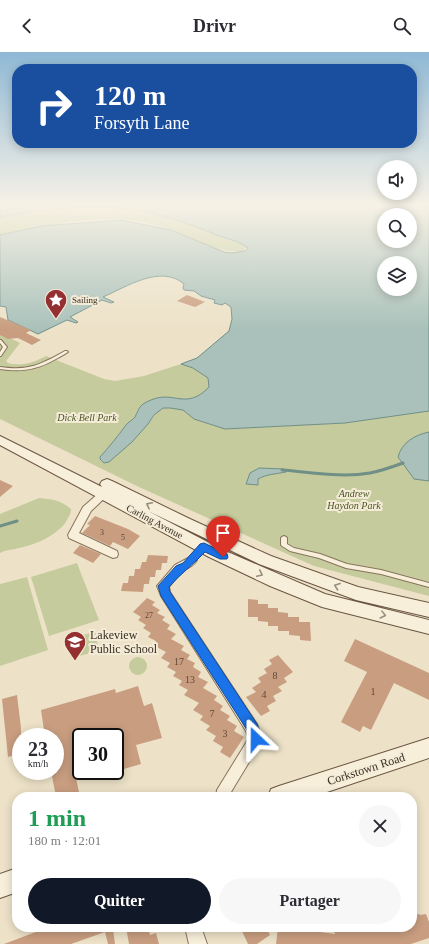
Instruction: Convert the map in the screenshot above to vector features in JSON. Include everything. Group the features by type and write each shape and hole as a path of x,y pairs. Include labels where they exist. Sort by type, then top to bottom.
{"main road":[{"name":"Carling Avenue","path":"0,429 184,523 265,560 356,593 429,610"},
{"name":"Carling Avenue","path":"0,440 204,547 276,582 322,600 429,627"},
{"name":"Corkstown Road","path":"294,792 429,748"},
{"path":"0,886 12,882"}],"street":[{"path":"104,494 87,509 73,535 113,554"},
{"path":"192,560 187,565 179,568 163,586 165,593 252,728 256,739 224,792"},
{"path":"194,932 198,944"}],"lane":[{"path":"0,341 5,347 0,355"},
{"path":"0,368 18,371 31,368 66,352"},
{"path":"284,538 284,545 292,550 320,556 346,566 381,572 429,585"},
{"path":"192,560 204,547"}],"green space":[{"path":"211,247 246,247 243,251"},
{"name":"Andrew Haydon Park","path":"0,333 20,343 6,361 8,363 23,364 46,356 104,379 115,381 144,376 181,364 193,368 208,378 209,387 196,397 190,399 156,398 148,424 158,411 163,408 183,410 194,419 225,429 345,423 429,411 429,596 314,566 139,487 0,419"},
{"path":"39,498 56,500 71,509 70,514 63,526 37,543 0,553 0,514"},
{"path":"77,563 99,620 49,636 31,577"},
{"path":"27,577 48,650 0,666 0,584"},
{"path":"95,632 99,651 71,658 67,639"},
{"path":"134,657 142,657 147,662 145,673 142,675 134,675 129,670 129,662"}],"water":[{"path":"0,247 211,247 224,252 232,253 245,251 248,248 246,247 417,248 417,247 429,247 429,411 345,423 225,429 194,419 183,410 163,408 154,415 132,442 109,462 104,463 100,457 127,424 134,418 144,403 167,397 180,399 193,398 201,394 209,387 208,378 193,368 181,364 197,358 229,331 232,319 231,307 225,303 222,305 214,303 215,300 201,296 194,291 184,290 184,284 175,278 165,276 154,277 133,283 103,297 114,302 111,303 102,300 70,317 78,322 76,323 67,320 38,334 8,320 6,307 0,306"},
{"path":"429,432 429,481 414,479 398,457 406,443 414,437"},
{"path":"259,468 284,469 286,472 261,477 258,479 258,485 246,484 250,473"}],"building":[{"path":"187,295 205,302 195,307 177,301"},
{"path":"0,317 31,330 26,333 41,340 32,345 18,338 8,339 0,335"},
{"path":"0,480 13,486 0,497"},
{"path":"95,516 128,529 140,536 128,549 113,542 110,546 82,533 90,525 87,524"},
{"path":"80,545 101,554 93,563 73,553"},
{"path":"148,555 168,556 167,563 162,563 161,570 156,570 155,577 150,577 149,584 144,584 143,592 121,591 123,583 128,583 129,576 134,576 135,569 140,569 142,562 146,562"},
{"path":"147,598 155,602 152,605 160,610 157,613 165,617 162,620 170,625 167,629 176,634 171,639 184,646 181,650 190,655 187,659 195,663 193,667 201,672 198,677 208,682 203,688 217,696 214,700 223,706 220,710 230,716 227,720 237,726 234,731 244,737 230,758 220,752 223,747 213,741 216,736 206,730 210,726 200,720 203,716 193,710 199,703 184,695 188,690 179,685 182,681 173,676 176,672 167,667 170,663 161,658 166,652 153,645 156,641 148,637 151,633 143,628 146,625 138,620 141,617 133,612"},
{"path":"248,599 258,600 258,604 268,604 268,608 278,608 278,612 288,613 288,617 299,617 299,622 310,622 311,641 300,640 300,636 289,635 289,631 278,631 278,626 268,626 268,622 258,621 258,617 248,617"},
{"path":"355,639 429,673 429,700 394,683 371,730 363,726 360,732 341,722 367,672 344,661"},
{"path":"278,655 293,672 284,678 287,682 278,687 282,691 273,696 276,701 267,706 270,711 261,716 246,697 256,692 252,688 261,682 258,678 267,673 264,669 272,664 269,660"},
{"path":"138,686 144,706 152,703 162,738 136,745 141,764 124,769 124,728 72,728 72,780 76,780 79,792 55,792 53,780 64,780 64,728 44,728 41,710 115,689 116,693"},
{"path":"17,695 21,728 12,728 12,756 8,757 2,699"},
{"path":"426,914 429,922 429,938 411,944 276,944 277,932 320,932 335,934 334,932 417,932 417,915"},
{"path":"36,932 105,932 71,944 4,944"},
{"path":"105,932 113,932 115,944 108,944"},
{"path":"127,932 149,932 150,935 156,933 159,944 129,944"},
{"path":"242,932 268,932 270,935 257,944 248,944"}],"waterway":[{"path":"282,470 348,475 370,473 403,463"},
{"path":"0,526 17,521"}],"place":[{"name":"Sailing","path":"56,320"},
{"name":"Lakeview Public School","path":"75,662"}],"route":[{"path":"223,557 204,547 187,565 179,568 163,586 165,593 252,728 256,739"}],"park label":[{"name":"Dick Bell Park","path":"87,417"}]}
